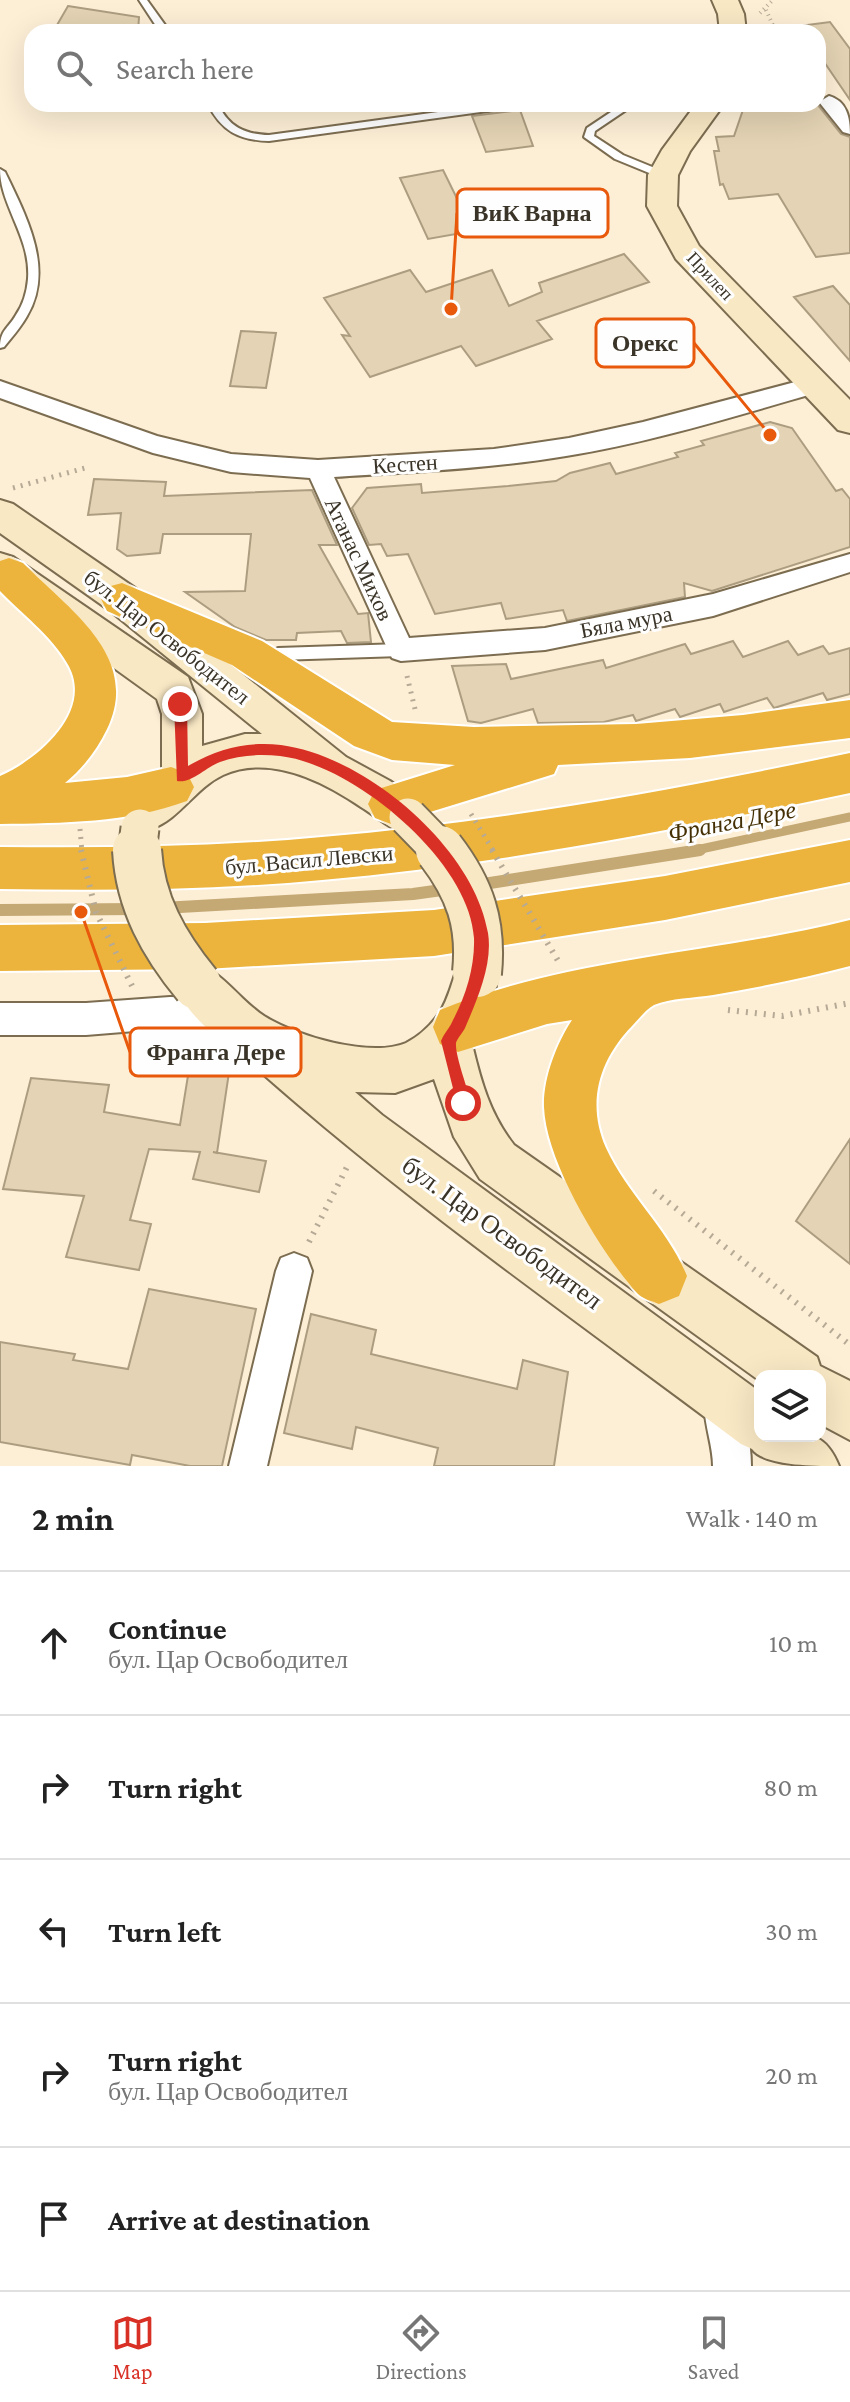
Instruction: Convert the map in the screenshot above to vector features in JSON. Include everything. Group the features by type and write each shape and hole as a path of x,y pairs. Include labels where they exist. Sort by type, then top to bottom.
{"highway":[{"path":"0,796 43,776 64,759 87,723 95,686 87,656 4,571"},
{"path":"122,599 247,653 360,727 392,741 453,747 619,744 740,736 850,719"},
{"path":"400,811 527,763 619,744"},
{"name":"бул. Васил Левски","path":"0,868 66,871 237,867 407,851 638,818 850,773"},
{"path":"0,804 94,803 124,799 176,782"},
{"path":"0,948 219,945 434,933 665,898 850,861"},
{"path":"453,1034 519,1006 792,958 850,943"},
{"path":"639,985 586,1044 571,1084 571,1111 580,1156 589,1175 659,1276"}],"main road":[{"path":"725,0 732,24"},
{"path":"663,175 676,150 704,112"},
{"name":"Прилеп","path":"663,175 662,206 687,252 850,421"},
{"name":"бул. Цар Освободител","path":"0,514 122,599 330,765"},
{"name":"бул. Цар Освободител","path":"4,571 174,689 182,714 176,782 140,828 135,863 139,881 166,942 197,985 240,1026 365,1132 754,1420"},
{"path":"176,782 214,758 243,750 281,751 330,765 400,811 446,858 470,898 481,934 477,973 453,1034 457,1082 480,1142 497,1162 790,1370"},
{"path":"240,1026 318,1061 346,1070 370,1073 413,1064 453,1034"},
{"path":"826,1396 850,1413"},
{"path":"782,1442 812,1466"}],"street":[{"path":"850,99 829,102 850,128"},
{"name":"Кестен","path":"0,389 153,444 231,463 318,469 494,458 569,447 643,431 814,385"},
{"name":"Атанас Михов","path":"318,469 401,650"},
{"name":"Бяла мура","path":"401,650 545,639 713,605 846,563"},
{"path":"0,1019 113,1017 199,1010 240,1026"},
{"path":"248,1466 294,1271"},
{"path":"719,1392 732,1445 732,1466"}],"lane":[{"path":"143,0 160,24"},
{"path":"216,112 233,132 269,138 459,112"},
{"path":"618,112 590,130 589,137 619,157 663,175"},
{"path":"0,172 30,239 34,273 24,312 0,344"},
{"path":"278,654 401,650"}],"path":[{"path":"766,10 772,24"},
{"path":"0,491 85,468"},
{"path":"471,814 560,964"},
{"path":"80,829 81,864 104,935 133,988"},
{"path":"294,1271 365,1132"},
{"path":"648,1187 850,1345"}],"building":[{"path":"68,6 139,17 139,24 58,24"},
{"path":"830,22 850,49 850,100 826,65 826,24 814,24"},
{"path":"521,112 533,146 486,152 472,116"},
{"path":"742,112 823,112 841,134 850,137 850,253 816,257 778,194 729,199 723,184 720,185 714,151 719,151 716,137 734,136"},
{"path":"443,170 473,231 428,239 400,178"},
{"path":"624,254 649,282 537,321 552,339 476,366 461,346 370,377 342,335 350,336 324,298 410,270 426,292 492,270 509,306 542,292 539,283"},
{"path":"833,286 850,305 850,361 794,297"},
{"path":"241,331 276,333 266,388 230,386"},
{"path":"770,422 792,428 836,491 842,489 850,499 850,547 712,591 684,583 685,597 567,621 563,610 506,619 501,603 435,614 408,554 387,556 381,544 369,545 352,508 367,488 421,484 422,493 508,486 556,481 570,473 610,463 616,474 678,457 675,453 704,445 701,441"},
{"path":"94,479 166,482 164,496 312,490 337,545 319,545 358,614 368,613 371,642 347,643 341,631 297,633 296,640 266,640 235,627 185,592 245,591 251,534 163,534 160,553 127,556 117,549 121,513 88,515"},
{"path":"733,641 743,657 788,641 798,655 823,646 829,654 850,648 850,694 827,700 823,693 774,708 767,698 724,712 720,704 680,717 675,709 636,721 633,715 604,722 538,723 533,709 481,723 468,721 452,666 506,664 511,679 603,660 606,668 685,644 691,654"},
{"path":"191,1057 231,1059 217,1153 266,1161 259,1192 193,1179 200,1152 149,1149 130,1220 151,1224 139,1270 66,1257 84,1196 3,1189 31,1078 109,1085 104,1112 180,1125"},
{"path":"850,1139 850,1264 796,1221"},
{"path":"149,1289 256,1309 222,1466 190,1466 132,1455 130,1465 0,1442 0,1342 75,1354 73,1360 128,1369"},
{"path":"311,1314 376,1330 371,1354 517,1389 523,1360 568,1372 554,1466 434,1466 438,1448 356,1427 352,1449 284,1433"}],"waterway":[{"name":"Франга Дере","path":"687,852 850,817"},
{"name":"Франга Дере","path":"477,885 700,850"},
{"name":"Франга Дере","path":"162,908 413,894 449,889"},
{"name":"Франга Дере","path":"0,910 138,909"}],"place":[{"name":"ВиК Варна","path":"451,309"},
{"name":"Орекс","path":"770,435"},
{"name":"Франга Дере","path":"81,912"}],"route":[{"path":"180,704 182,777 214,758 243,750 281,751 330,765 372,790 408,817 432,840 460,877 478,918 481,934 481,953 467,1009 448,1041 463,1103"}]}
